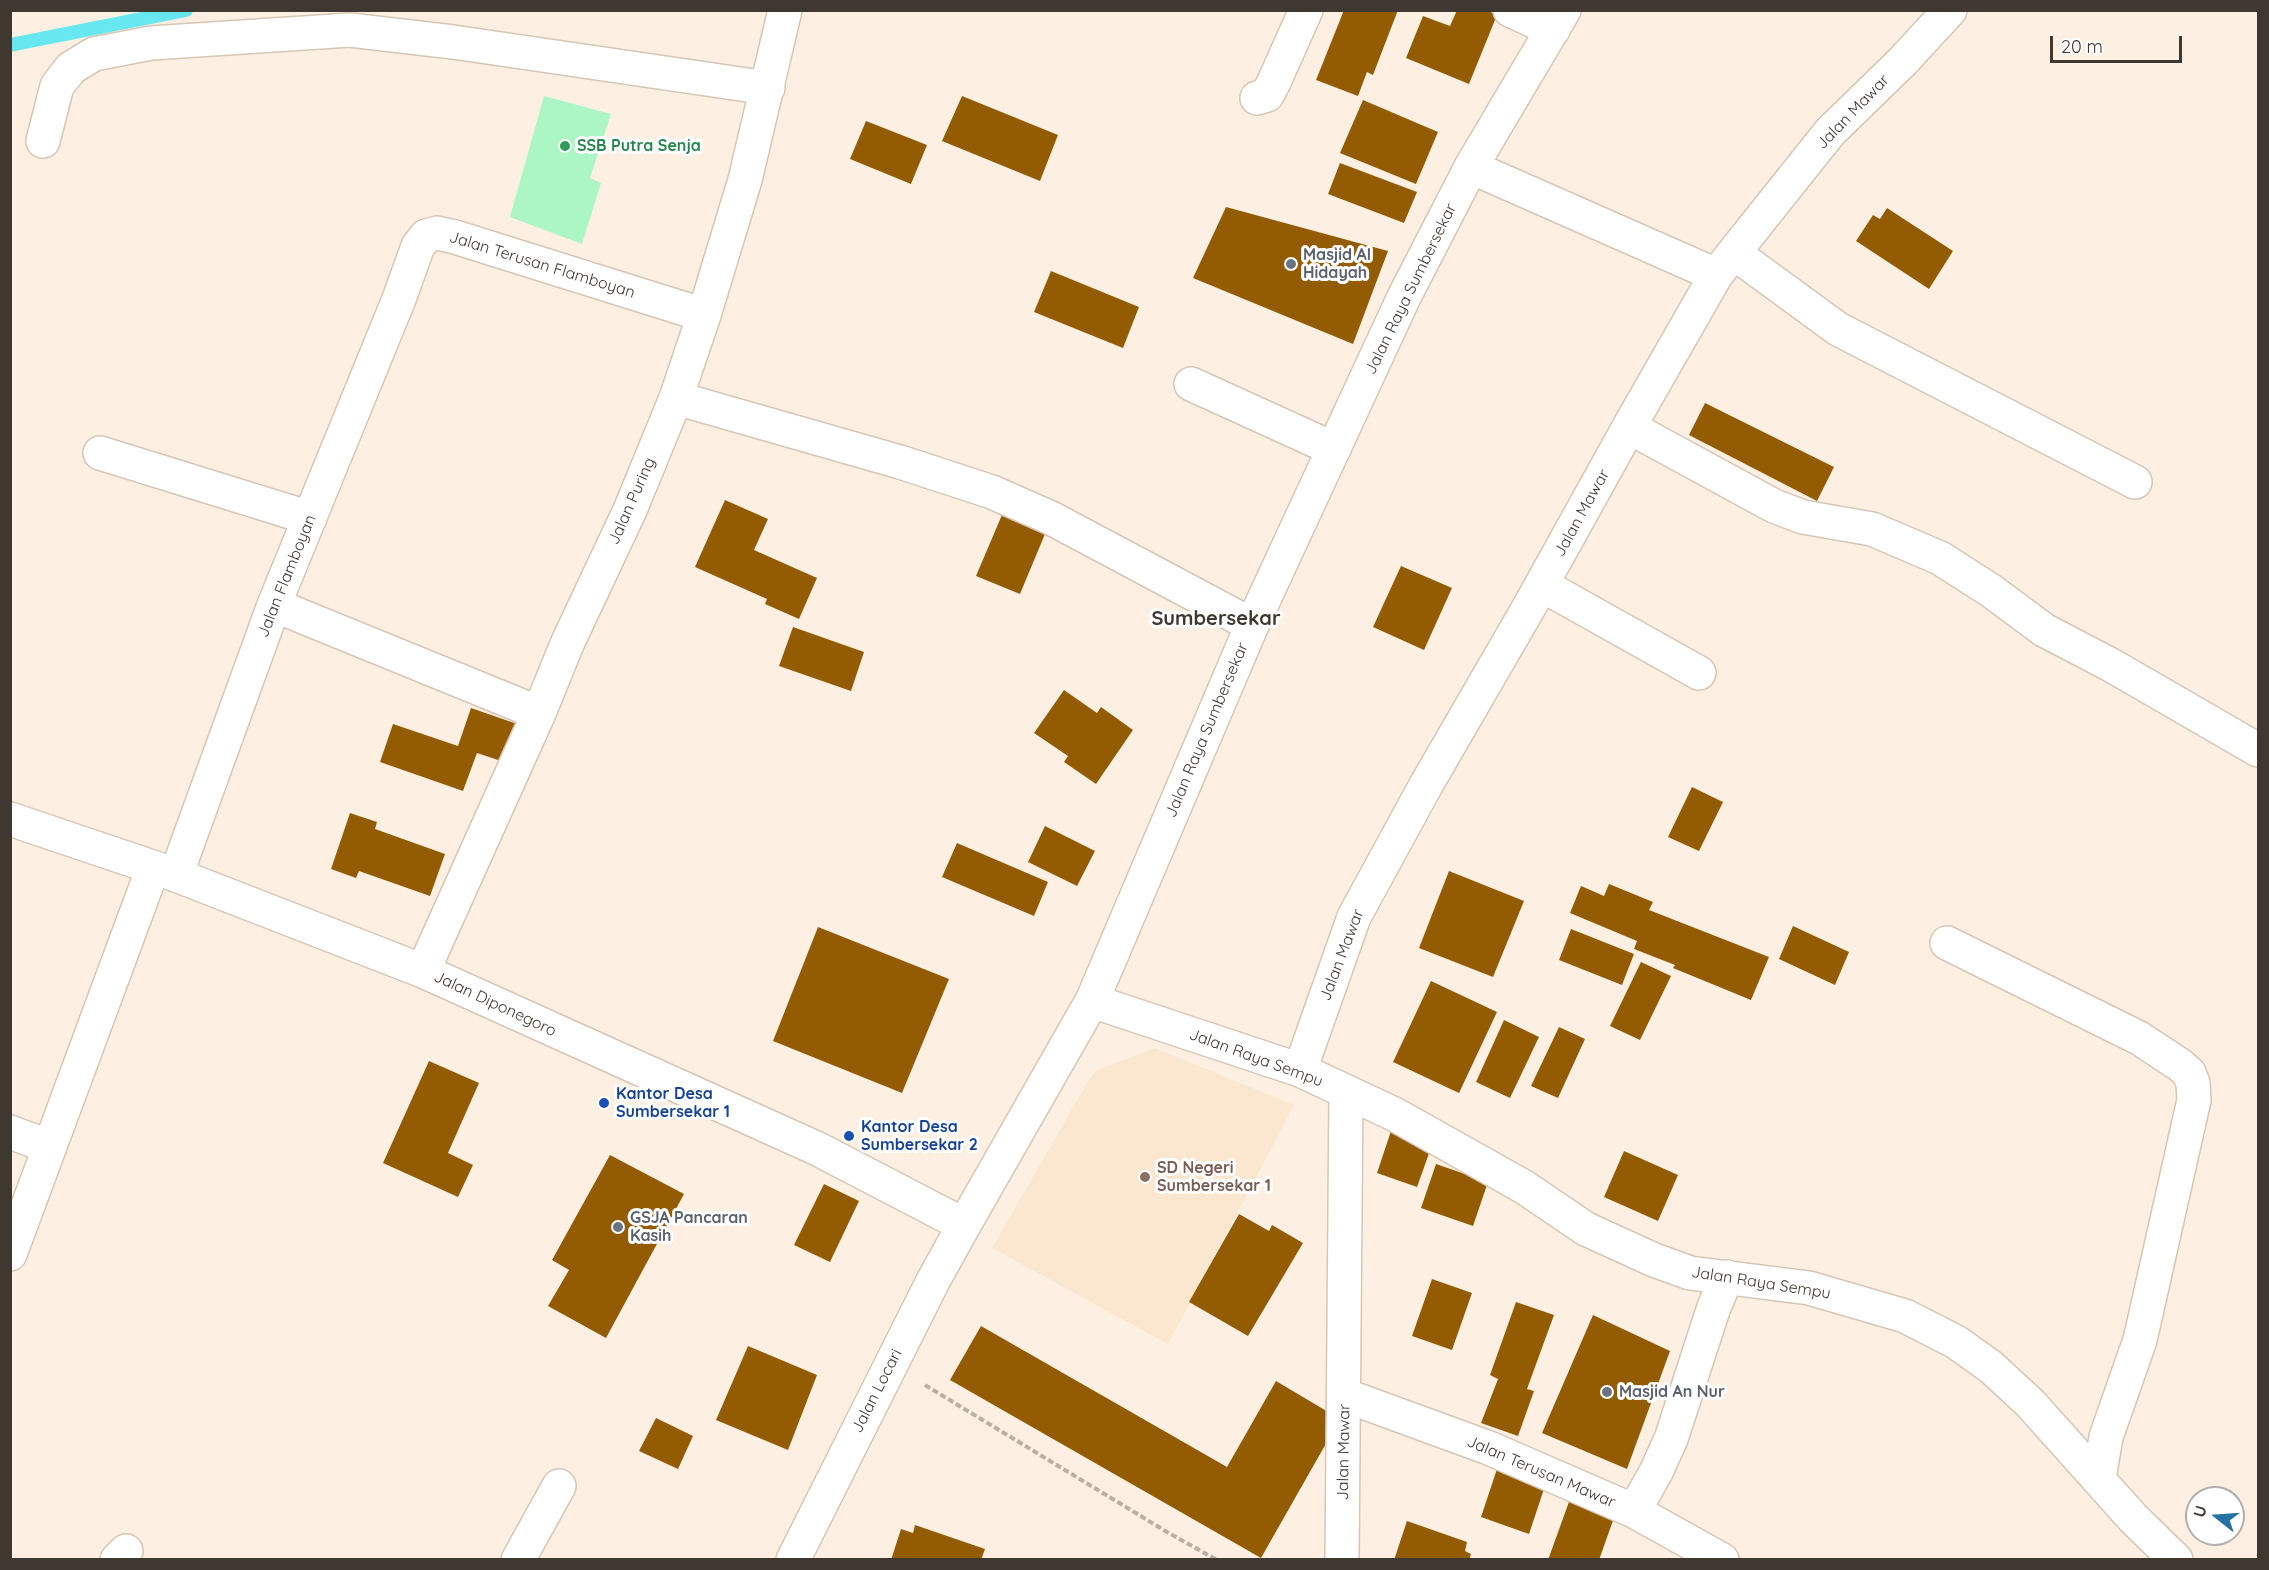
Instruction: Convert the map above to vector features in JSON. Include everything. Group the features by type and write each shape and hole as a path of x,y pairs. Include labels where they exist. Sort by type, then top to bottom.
{"street":[{"name":"Jalan Puring","path":"423,971 539,713 567,644 630,510 676,398 745,180 785,10"},
{"path":"1257,98 1267,94 1273,84 1305,10"},
{"path":"1510,10 1559,20"},
{"name":"Jalan Mawar","path":"1300,1070 1354,917 1426,785 1542,585 1629,427 1725,264 1830,132 1903,61 1950,10"},
{"name":"Jalan Raya Sumbersekar","path":"964,1225 1092,1001 1252,625 1404,297 1471,167 1559,20"},
{"path":"43,141 57,86 71,68 94,54 151,43 351,30 453,42 768,88"},
{"path":"1471,167 1725,264 1838,329 2135,482"},
{"name":"Jalan Terusan Flamboyan","path":"406,281 418,246 426,236 437,233 704,315"},
{"name":"Jalan Flamboyan","path":"10,1254 50,1147 406,281"},
{"path":"1191,384 1334,449"},
{"path":"676,398 900,462 993,492 1051,518 1252,625"},
{"path":"1629,427 1774,506 1803,517 1872,529 1940,558 1990,590 2044,630 2259,750"},
{"path":"100,453 310,518"},
{"path":"1542,585 1699,673"},
{"path":"274,605 539,713"},
{"name":"Jalan Diponegoro","path":"10,819 164,872 423,971 807,1144 964,1225"},
{"path":"1947,943 2139,1038 2180,1065 2189,1073 2193,1083 2194,1100 2140,1340 2106,1437 2099,1478"},
{"name":"Jalan Raya Sempu","path":"1092,1001 1300,1070 1394,1114 1524,1187 1586,1229 1654,1260 1690,1273 1809,1288 1905,1316 1956,1342 1992,1368 2030,1404 2133,1518 2176,1560"},
{"name":"Jalan Mawar","path":"1342,1560 1346,1093"},
{"path":"10,1132 50,1147"},
{"name":"Jalan Locari","path":"793,1560 891,1364 964,1225"},
{"name":"Jalan Terusan Mawar","path":"1344,1395 1489,1448 1634,1511 1652,1481 1671,1439 1714,1307 1727,1277"},
{"path":"518,1560 559,1486"},
{"path":"1634,1511 1722,1560"}],"path":[{"path":"891,1364 1217,1560"}],"shaded area":[{"name":"SD Negeri Sumbersekar 1","path":"1155,1048 1294,1105 1168,1344 992,1248 1087,1083 1097,1070"}],"green space":[{"name":"SSB Putra Senja","path":"544,96 611,114 590,178 601,183 582,244 510,217"}],"building":[{"path":"1344,10 1398,10 1373,75 1367,72 1358,96 1316,80"},
{"path":"1457,10 1486,10 1497,15 1469,84 1406,58 1423,16 1450,26"},
{"path":"962,96 1058,135 1040,181 942,141"},
{"path":"1363,100 1438,132 1416,184 1340,153"},
{"path":"866,121 927,145 911,184 850,159"},
{"path":"1340,163 1417,192 1404,223 1328,194"},
{"name":"Masjid Al Hidayah","path":"1226,207 1388,251 1353,344 1193,278"},
{"path":"1887,208 1953,251 1929,289 1856,241 1873,215 1880,219"},
{"path":"1051,271 1139,307 1123,348 1034,312"},
{"path":"1705,403 1834,467 1817,501 1689,435"},
{"path":"725,500 768,519 754,550 817,578 799,619 765,604 767,599 695,567"},
{"path":"1007,503 1050,522 1020,594 976,576"},
{"path":"1401,566 1452,588 1424,650 1373,627"},
{"path":"793,627 864,652 851,691 779,666"},
{"path":"1064,690 1097,713 1101,707 1133,730 1096,784 1064,762 1068,756 1034,733"},
{"path":"471,708 520,725 507,763 477,753 463,791 380,762 393,724 458,746"},
{"path":"1692,787 1723,802 1699,851 1668,837"},
{"path":"350,813 377,822 375,829 445,854 430,896 359,871 356,878 331,869"},
{"path":"1045,826 1095,851 1077,886 1028,862"},
{"path":"957,843 1048,882 1034,916 942,877"},
{"path":"1449,871 1524,901 1493,977 1419,948"},
{"path":"1609,884 1653,902 1649,910 1769,957 1751,1000 1673,968 1675,965 1634,949 1637,941 1570,913 1581,886 1604,896"},
{"path":"1793,926 1849,952 1835,985 1779,959"},
{"path":"818,927 949,979 902,1093 773,1041"},
{"path":"1571,929 1634,954 1622,985 1559,960"},
{"path":"1641,962 1671,976 1640,1040 1610,1026"},
{"path":"1431,981 1497,1012 1459,1093 1393,1062"},
{"path":"1504,1020 1539,1037 1510,1098 1476,1082"},
{"path":"1559,1027 1585,1039 1558,1098 1531,1086"},
{"path":"429,1061 479,1083 448,1153 473,1165 458,1197 383,1163"},
{"path":"1391,1131 1432,1145 1417,1187 1377,1173"},
{"path":"1624,1151 1678,1175 1658,1221 1604,1197"},
{"name":"GSJA Pancaran Kasih","path":"610,1155 684,1194 606,1338 548,1306 569,1270 552,1260"},
{"path":"1436,1164 1488,1182 1473,1226 1421,1208"},
{"path":"824,1184 859,1201 830,1262 794,1245"},
{"path":"1239,1214 1269,1231 1272,1225 1303,1243 1248,1336 1189,1302"},
{"path":"1432,1279 1472,1293 1452,1350 1412,1336"},
{"path":"1516,1302 1554,1315 1527,1389 1534,1391 1518,1436 1481,1423 1498,1379 1490,1375"},
{"name":"Masjid An Nur","path":"1593,1315 1670,1351 1627,1469 1542,1433"},
{"path":"981,1326 1227,1467 1276,1381 1340,1419 1261,1558 950,1380"},
{"path":"748,1346 817,1375 788,1450 716,1420"},
{"path":"656,1418 693,1436 678,1469 639,1451"},
{"path":"1500,1460 1548,1477 1529,1534 1481,1517"},
{"path":"1570,1499 1615,1515 1599,1560 1548,1560"},
{"path":"1407,1521 1467,1542 1465,1551 1471,1554 1469,1560 1394,1560"},
{"path":"915,1525 985,1549 981,1560 891,1560 901,1529 913,1533"}],"waterway":[{"path":"10,45 186,10"}],"place":[{"name":"SSB Putra Senja","path":"565,146"},
{"name":"Masjid Al Hidayah","path":"1291,264"},
{"name":"Kantor Desa Sumbersekar 1","path":"604,1103"},
{"name":"Kantor Desa Sumbersekar 2","path":"849,1136"},
{"name":"SD Negeri Sumbersekar 1","path":"1145,1177"},
{"name":"GSJA Pancaran Kasih","path":"618,1227"},
{"name":"Masjid An Nur","path":"1607,1392"}],"district":[{"name":"Sumbersekar","path":"1216,619"}]}
